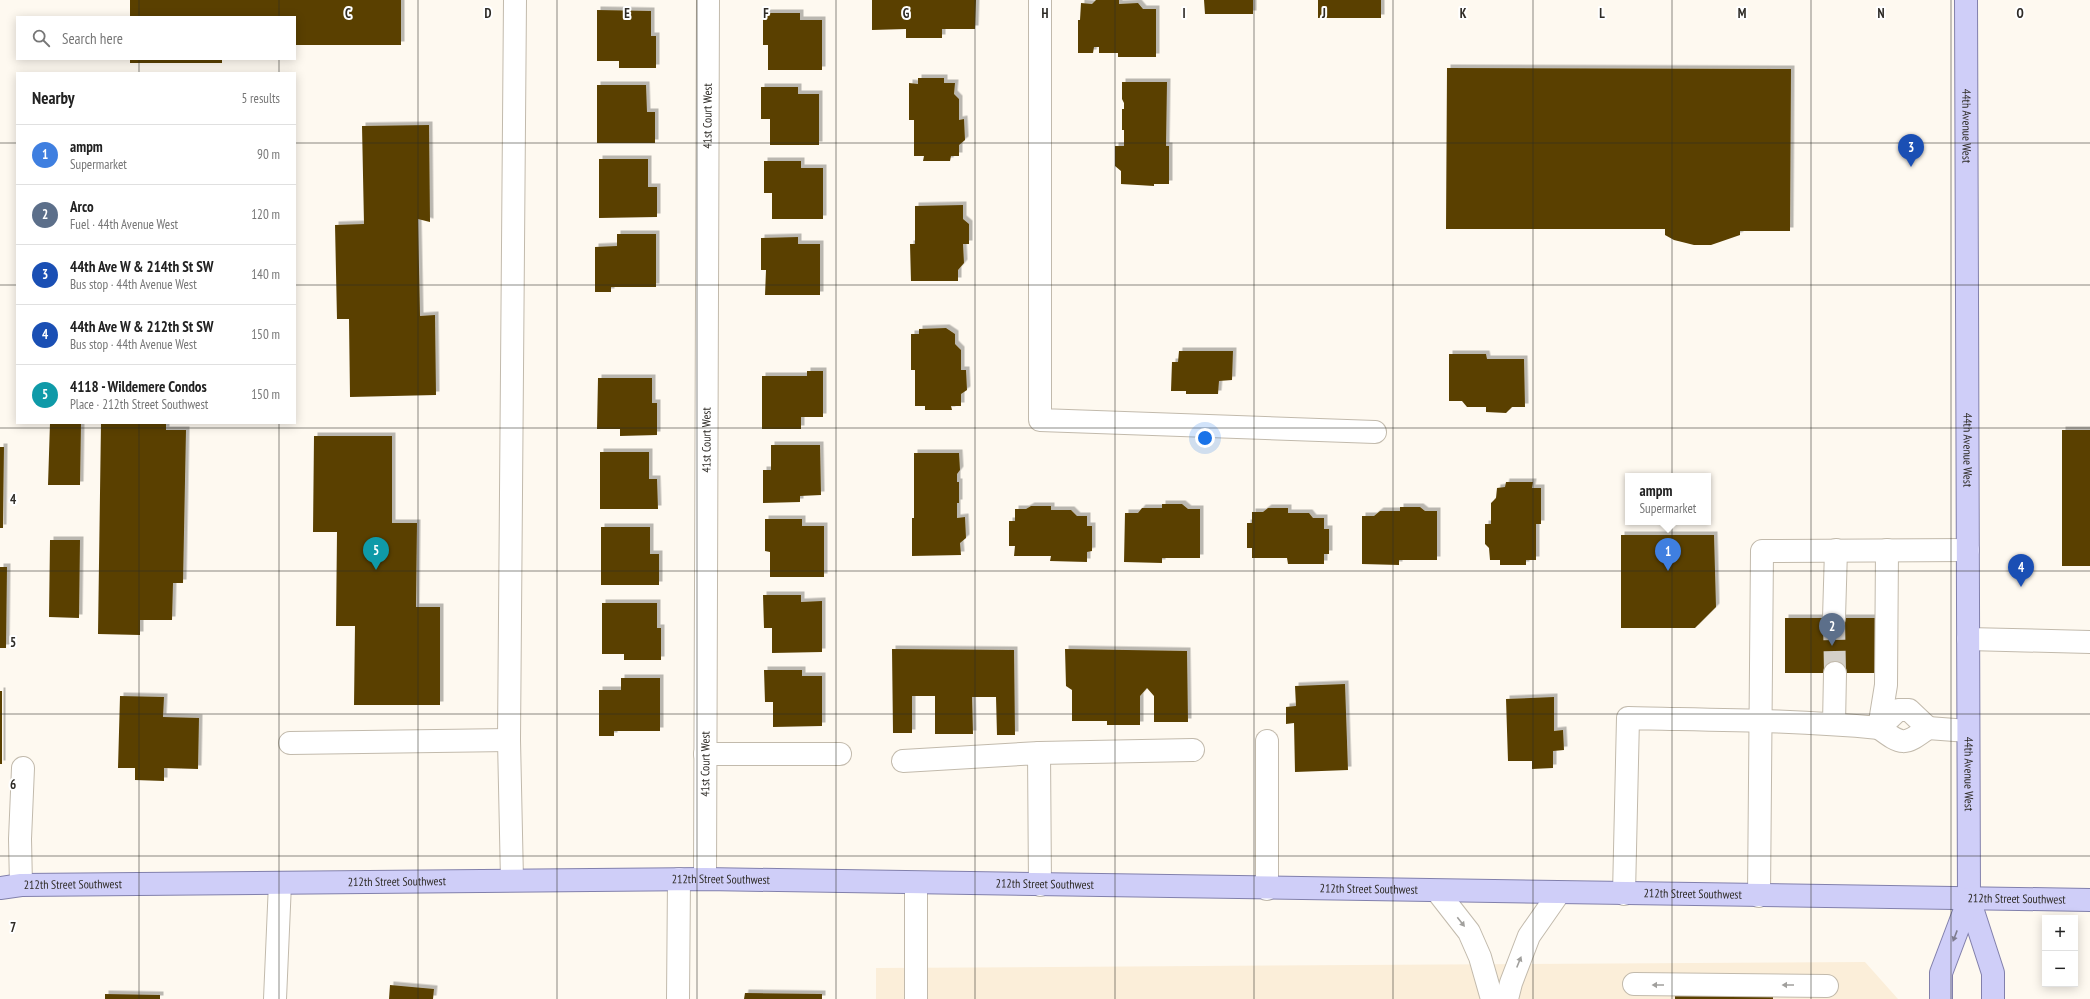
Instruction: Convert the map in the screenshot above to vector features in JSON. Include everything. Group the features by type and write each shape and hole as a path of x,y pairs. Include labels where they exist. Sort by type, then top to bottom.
{"main road":[{"name":"44th Avenue West","path":"1966,0 1969,899 1993,973 1993,999"},
{"name":"212th Street Southwest","path":"0,888 21,885 704,879 2090,900"},
{"name":"44th Avenue West","path":"1941,999 1941,973 1969,899"}],"street":[{"path":"512,880 509,740 515,0"},
{"name":"41st Court West","path":"704,879 708,0"},
{"path":"1040,0 1040,420 1375,432"},
{"path":"1834,618 1836,550"},
{"path":"1878,728 1886,685 1887,550"},
{"path":"1759,896 1762,551 1968,550"},
{"path":"1968,639 2090,642"},
{"path":"1834,724 1835,673"},
{"path":"1878,728 1898,710 1909,710 1928,728"},
{"path":"1624,894 1628,718 1834,724 1878,728 1896,741 1908,741 1928,728 1968,731"},
{"path":"290,743 509,740"},
{"path":"1266,741 1267,888"},
{"path":"903,761 1039,753 1193,750"},
{"path":"1039,753 1040,885"},
{"path":"705,754 840,754"},
{"path":"21,885 20,839 23,768"},
{"path":"678,999 679,879"},
{"path":"275,999 280,883"},
{"path":"916,883 916,999"},
{"path":"1437,891 1469,932 1480,956 1492,999"},
{"path":"1507,999 1511,983 1529,936 1559,893"},
{"path":"1634,984 1827,986"}],"shaded area":[{"path":"1865,962 1898,999 876,999 876,968"}],"building":[{"path":"130,0 401,0 401,45 296,45 296,16 130,16"},
{"path":"872,0 976,0 975,29 942,29 942,38 906,38 906,29 872,30"},
{"path":"1096,0 1119,0 1119,4 1138,3 1143,9 1156,9 1156,57 1118,57 1118,53 1099,53 1099,47 1094,47 1093,53 1078,53 1078,20 1080,20 1081,3 1092,4"},
{"path":"1204,0 1253,0 1253,14 1205,14"},
{"path":"1318,0 1381,0 1381,18 1318,18"},
{"path":"597,10 651,11 651,36 656,36 656,68 619,68 619,61 597,61"},
{"path":"763,13 800,13 800,20 822,20 822,70 768,70 768,45 763,45"},
{"path":"130,60 222,60 222,63 130,63"},
{"path":"1447,68 1791,69 1790,231 1740,231 1740,235 1711,245 1694,245 1674,240 1665,235 1665,229 1446,229"},
{"path":"918,78 944,78 944,83 955,83 954,94 959,99 959,120 964,119 965,140 959,145 959,156 951,156 950,161 923,161 924,156 914,156 914,120 909,120 909,83 918,84"},
{"path":"1122,82 1167,82 1166,146 1169,146 1169,184 1154,184 1154,186 1121,184 1121,171 1115,166 1115,146 1124,146 1124,130 1122,130 1122,109 1124,109 1124,103 1122,99"},
{"path":"597,85 646,85 647,112 655,112 655,143 597,143"},
{"path":"761,87 798,87 798,94 819,94 819,145 770,145 770,119 761,119"},
{"path":"429,125 430,222 418,219 420,316 435,315 436,395 350,397 349,319 337,319 335,225 364,224 362,126"},
{"path":"599,159 648,159 648,187 657,187 657,217 599,218"},
{"path":"764,161 801,161 801,168 823,168 823,219 772,219 772,193 764,193"},
{"path":"963,205 963,219 969,224 969,244 963,244 964,263 958,270 958,281 911,281 910,244 915,244 915,206"},
{"path":"617,234 656,234 656,287 611,287 611,292 595,292 595,247 617,246"},
{"path":"798,237 798,244 820,244 820,295 765,295 766,270 761,270 761,238"},
{"path":"946,328 955,334 955,344 961,350 961,370 966,370 967,390 961,394 961,406 951,406 952,410 925,410 925,406 915,406 915,370 911,370 911,334 919,334 919,329"},
{"path":"1179,351 1233,351 1232,380 1219,381 1218,394 1186,394 1186,391 1171,391 1172,362 1178,362"},
{"path":"1449,354 1486,354 1487,359 1524,359 1525,407 1512,407 1506,413 1486,412 1486,407 1467,407 1462,401 1449,401"},
{"path":"807,371 823,371 823,417 801,417 801,429 762,429 762,376 807,376"},
{"path":"598,378 652,378 652,403 657,403 657,435 620,436 620,429 597,429"},
{"path":"50,424 81,424 80,485 48,485"},
{"path":"101,424 166,424 166,430 186,430 183,583 173,583 172,620 140,620 140,635 98,634"},
{"path":"2062,430 2090,430 2090,566 2062,566"},
{"path":"314,436 392,436 392,523 417,523 416,607 440,607 440,705 354,705 355,626 336,626 337,532 313,532"},
{"path":"771,445 820,445 821,495 800,496 800,502 763,503 763,470 771,470"},
{"path":"0,447 4,447 3,528 0,528"},
{"path":"600,452 649,452 649,479 657,479 658,509 600,509"},
{"path":"914,453 959,453 960,470 957,474 957,482 959,482 959,503 957,503 957,518 965,517 966,538 960,543 961,555 912,556 912,518 914,518"},
{"path":"1506,482 1533,482 1532,488 1541,488 1541,524 1536,524 1536,560 1526,560 1526,565 1500,565 1500,560 1490,560 1489,548 1485,544 1485,524 1491,524 1491,503 1496,498 1497,488 1505,487"},
{"path":"1162,504 1182,504 1188,509 1200,509 1200,558 1162,558 1162,563 1124,562 1125,513 1138,513 1142,508 1162,508"},
{"path":"1031,506 1051,506 1051,510 1071,510 1077,516 1087,516 1087,526 1092,526 1092,551 1087,552 1087,562 1050,561 1051,556 1014,556 1015,546 1009,546 1009,521 1015,521 1015,509 1026,509"},
{"path":"1400,507 1420,507 1425,511 1437,511 1437,560 1399,560 1399,565 1362,564 1362,516 1374,516 1380,511 1400,511"},
{"path":"1268,508 1288,508 1288,513 1309,513 1313,518 1324,518 1324,529 1329,529 1329,554 1324,554 1324,564 1288,564 1287,558 1252,558 1252,548 1247,548 1247,523 1252,523 1252,512 1263,512"},
{"path":"765,519 802,519 802,526 824,526 824,577 770,577 770,552 765,551"},
{"path":"601,527 650,527 650,554 659,554 659,585 601,585"},
{"path":"1621,535 1714,535 1716,607 1695,628 1621,628"},
{"path":"50,540 80,540 79,618 49,617"},
{"path":"0,567 7,567 6,648 0,648"},
{"path":"763,595 801,595 801,602 822,601 822,652 772,653 772,628 764,628"},
{"path":"602,603 657,603 657,628 661,628 661,660 624,660 624,654 602,654"},
{"path":"1785,618 1879,618 1879,673 1785,673"},
{"path":"892,649 1014,650 1015,735 997,735 996,697 972,697 973,734 935,734 935,696 912,696 912,733 893,733"},
{"path":"1065,649 1187,651 1188,722 1154,722 1154,696 1147,688 1140,696 1140,725 1107,725 1107,721 1072,721 1072,690 1066,686"},
{"path":"764,670 802,670 802,676 822,676 822,726 773,727 773,702 765,702"},
{"path":"621,678 660,678 660,731 614,731 614,736 599,736 599,690 621,690"},
{"path":"1345,684 1348,770 1295,772 1294,723 1286,724 1286,707 1296,706 1295,686"},
{"path":"0,691 2,691 2,764 0,764"},
{"path":"120,696 164,697 163,717 199,718 198,769 164,768 164,781 135,780 135,768 118,768"},
{"path":"1554,697 1554,731 1563,730 1564,750 1553,751 1553,768 1532,769 1532,761 1508,761 1506,699"},
{"path":"390,985 434,989 433,999 389,999"},
{"path":"745,993 822,994 822,999 744,999"},
{"path":"105,994 160,995 160,999 105,999"},
{"path":"1675,996 1773,996 1773,999 1675,999"}],"tunnel":[{"path":"1834,618 1835,673"}],"place":[{"name":"44th Ave W & 214th St SW","path":"1911,167"},
{"name":"4118 - Wildemere Condos","path":"376,570"},
{"name":"ampm","path":"1668,571"},
{"name":"44th Ave W & 212th St SW","path":"2021,587"},
{"name":"Arco","path":"1832,646"}]}
